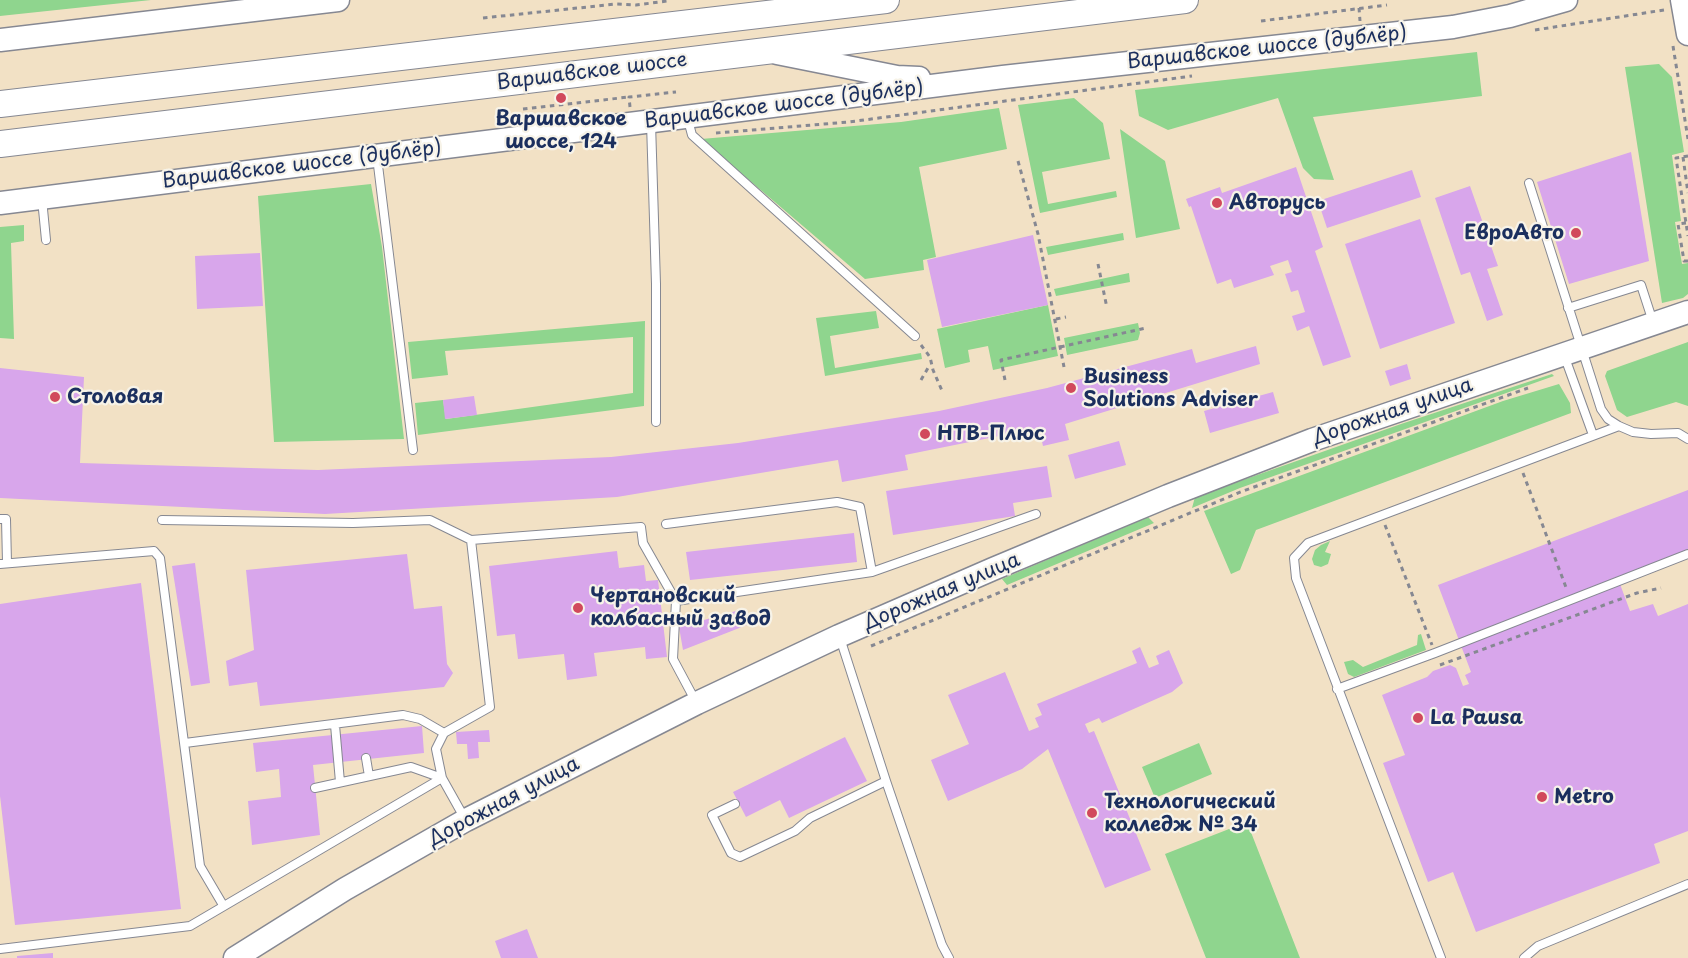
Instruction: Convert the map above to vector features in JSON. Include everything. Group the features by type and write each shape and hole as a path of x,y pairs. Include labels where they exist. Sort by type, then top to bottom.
{"main road":[{"path":"0,40 338,0"},
{"name":"Варшавское шоссе","path":"0,104 886,0"},
{"name":"Варшавское шоссе","path":"0,144 1185,0"},
{"name":"Варшавское шоссе (дублёр)","path":"0,203 377,156 641,118 690,126 1003,77 1453,27 1510,16 1566,0"},
{"path":"1673,5 1680,39"},
{"path":"767,51 897,77 936,80 1003,77"},
{"name":"Дорожная улица","path":"235,958 345,889 466,820 697,703 839,636 1135,510 1312,440 1688,312"}],"lane":[{"path":"641,118 656,285 656,422"},
{"path":"690,126 915,336"},
{"path":"377,156 413,450"},
{"path":"1529,183 1568,308 1573,351 1593,435"},
{"path":"42,198 46,240"},
{"path":"1568,308 1641,285 1654,324"},
{"path":"1573,351 1608,419 1633,432 1651,435 1678,434 1688,439"},
{"path":"1441,958 1296,578 1294,558 1308,543 1619,426"},
{"path":"666,524 837,502 861,507 872,572"},
{"path":"676,601 872,572 1036,514"},
{"path":"0,519 6,519 3,563 154,551 160,558 200,866 223,905"},
{"path":"162,520 353,523 430,520 471,540 641,527 643,543 676,601 673,659 697,703"},
{"path":"466,820 442,778 436,749 444,733 490,707 471,540"},
{"path":"1337,688 1435,653 1688,554"},
{"path":"839,636 885,781 942,945 949,958"},
{"path":"185,743 403,715 420,719 444,733"},
{"path":"336,725 340,782"},
{"path":"366,758 369,776"},
{"path":"315,788 411,767 442,778"},
{"path":"0,949 190,926 442,778"},
{"path":"735,804 712,815 730,853 740,857 795,831 810,818 885,781"},
{"path":"1524,958 1538,946 1688,884"}],"path":[{"path":"483,18 636,2 667,2"},
{"path":"1261,21 1387,5"},
{"path":"1530,30 1623,18 1673,5"},
{"path":"1359,8 1361,22"},
{"path":"1680,39 1688,138"},
{"path":"690,126 849,122 1195,76"},
{"path":"522,110 676,92"},
{"path":"629,97 641,118"},
{"path":"1683,156 1688,193"},
{"path":"1688,156 1676,158 1688,236"},
{"path":"1018,161 1038,234 1064,367"},
{"path":"1686,223 1678,224 1684,261 1688,261"},
{"path":"1098,264 1107,308"},
{"path":"1055,319 1066,317"},
{"path":"1005,381 1001,360 1146,328"},
{"path":"915,336 930,357 943,393"},
{"path":"921,380 928,368 932,367"},
{"path":"871,646 1243,491 1528,388"},
{"path":"1519,463 1576,616"},
{"path":"1381,515 1440,667 1637,593 1660,588"}],"green space":[{"path":"0,0 151,0 0,16"},
{"path":"1477,52 1482,96 1313,117 1334,180 1314,179 1303,168 1278,98 1168,130 1139,116 1135,90"},
{"path":"1659,64 1672,77 1684,152 1672,155 1681,221 1675,222 1682,264 1688,263 1688,294 1683,298 1662,303 1625,67"},
{"path":"1074,98 1103,123 1110,159 1042,172 1048,204 1116,191 1117,197 1040,213 1018,105"},
{"path":"999,108 1007,149 919,167 936,257 923,260 924,270 865,279 701,139 901,122"},
{"path":"1120,129 1165,161 1180,229 1136,238"},
{"path":"371,184 382,247 404,439 274,442 258,196"},
{"path":"24,225 24,241 11,243 14,339 0,338 0,227"},
{"path":"1123,233 1124,240 1048,255 1046,247"},
{"path":"1129,273 1130,282 1056,296 1054,289"},
{"path":"1048,305 1058,356 993,370 988,346 968,350 970,362 945,368 937,329"},
{"path":"876,311 879,328 830,336 835,368 921,353 922,359 825,376 816,318"},
{"path":"645,321 644,406 418,435 415,403 443,400 446,419 633,393 633,337 445,351 448,375 412,379 408,342"},
{"path":"1138,323 1140,333 1138,340 1067,355 1064,338"},
{"path":"1688,342 1688,406 1676,402 1627,417 1617,410 1605,376 1607,371"},
{"path":"1552,374 1554,376 1240,488 1192,508 1195,497 1401,424"},
{"path":"1559,384 1570,403 1571,413 1256,530 1240,570 1231,574 1204,511 1503,401"},
{"path":"1148,517 1154,523 1007,585 1002,579"},
{"path":"1330,541 1325,552 1331,554 1328,564 1321,567 1314,565 1312,559 1315,550"},
{"path":"1421,634 1426,650 1354,677 1348,674 1344,662 1353,660 1363,667 1417,645 1418,635"},
{"path":"1199,743 1212,774 1155,798 1142,767"},
{"path":"1247,822 1300,958 1206,958 1165,854"}],"building":[{"path":"1631,152 1649,261 1569,284 1537,182"},
{"path":"1296,167 1323,247 1315,251 1351,357 1323,366 1309,326 1297,331 1292,316 1305,312 1298,290 1291,292 1285,274 1292,272 1288,260 1270,266 1274,275 1234,288 1231,279 1217,284 1191,206 1189,207 1186,199 1220,187 1222,193"},
{"path":"1412,170 1421,197 1327,228 1318,201"},
{"path":"1470,186 1498,266 1487,269 1503,315 1487,321 1470,272 1461,275 1435,198"},
{"path":"1420,219 1455,323 1380,349 1345,244"},
{"path":"1033,235 1048,305 942,327 927,260"},
{"path":"260,253 263,306 197,309 195,256"},
{"path":"1256,346 1260,364 1065,424 1069,440 1043,446 1039,428 905,455 908,470 842,482 838,460 617,497 325,514 0,498 0,368 84,377 80,463 318,470 611,457 738,443 939,411 1047,388 1192,349 1196,363"},
{"path":"1407,364 1411,379 1390,386 1385,371"},
{"path":"1273,392 1279,413 1210,433 1204,411"},
{"path":"474,396 477,415 445,419 443,400"},
{"path":"1119,441 1126,465 1075,479 1068,455"},
{"path":"1047,466 1052,497 1013,503 1015,516 893,535 886,491"},
{"name":"Metro","path":"1688,490 1688,558 1620,584 1630,611 1653,604 1658,616 1688,604 1688,831 1654,844 1660,863 1476,932 1453,872 1428,882 1383,763 1405,755 1382,695 1450,665 1456,668 1463,686 1469,684 1465,675 1471,672 1438,585"},
{"path":"854,533 857,562 690,580 686,552"},
{"name":"Чертановский колбасный завод","path":"617,551 619,568 644,565 646,581 658,580 667,657 646,659 645,647 594,653 597,676 567,680 564,654 518,659 515,634 497,636 489,566"},
{"path":"407,554 414,609 442,606 447,664 453,673 444,687 260,706 257,682 229,686 226,661 254,650 246,570"},
{"path":"195,563 210,683 191,686 172,566"},
{"path":"141,583 181,909 15,925 0,796 0,604"},
{"path":"743,609 747,625 683,650 679,627"},
{"path":"1140,647 1149,668 1159,664 1156,656 1169,650 1183,683 1172,692 1102,723 1099,718 1085,724 1089,733 1094,731 1151,870 1105,888 1048,749 1022,769 948,801 931,760 969,744 948,695 1005,672 1029,731 1039,727 1035,718 1042,715 1037,704 1137,663 1132,651"},
{"path":"422,726 424,753 313,765 320,835 252,845 248,801 281,797 279,769 256,772 253,743"},
{"path":"489,730 490,742 478,742 479,758 468,759 467,744 457,744 456,732"},
{"path":"845,737 867,781 789,818 780,800 746,817 733,792"},
{"path":"527,929 538,958 501,958 495,941"},
{"path":"53,953 53,958 17,958 17,956"}],"place":[{"name":"Варшавское шоссе, 124","path":"561,98"},
{"name":"Авторусь","path":"1217,203"},
{"name":"ЕвроАвто","path":"1576,233"},
{"name":"Business Solutions Adviser","path":"1071,388"},
{"name":"Столовая","path":"55,397"},
{"name":"НТВ-Плюс","path":"925,434"},
{"name":"Чертановский колбасный завод","path":"578,608"},
{"name":"La Pausa","path":"1418,718"},
{"name":"Metro","path":"1542,797"},
{"name":"Технологический колледж № 34","path":"1092,813"}]}
